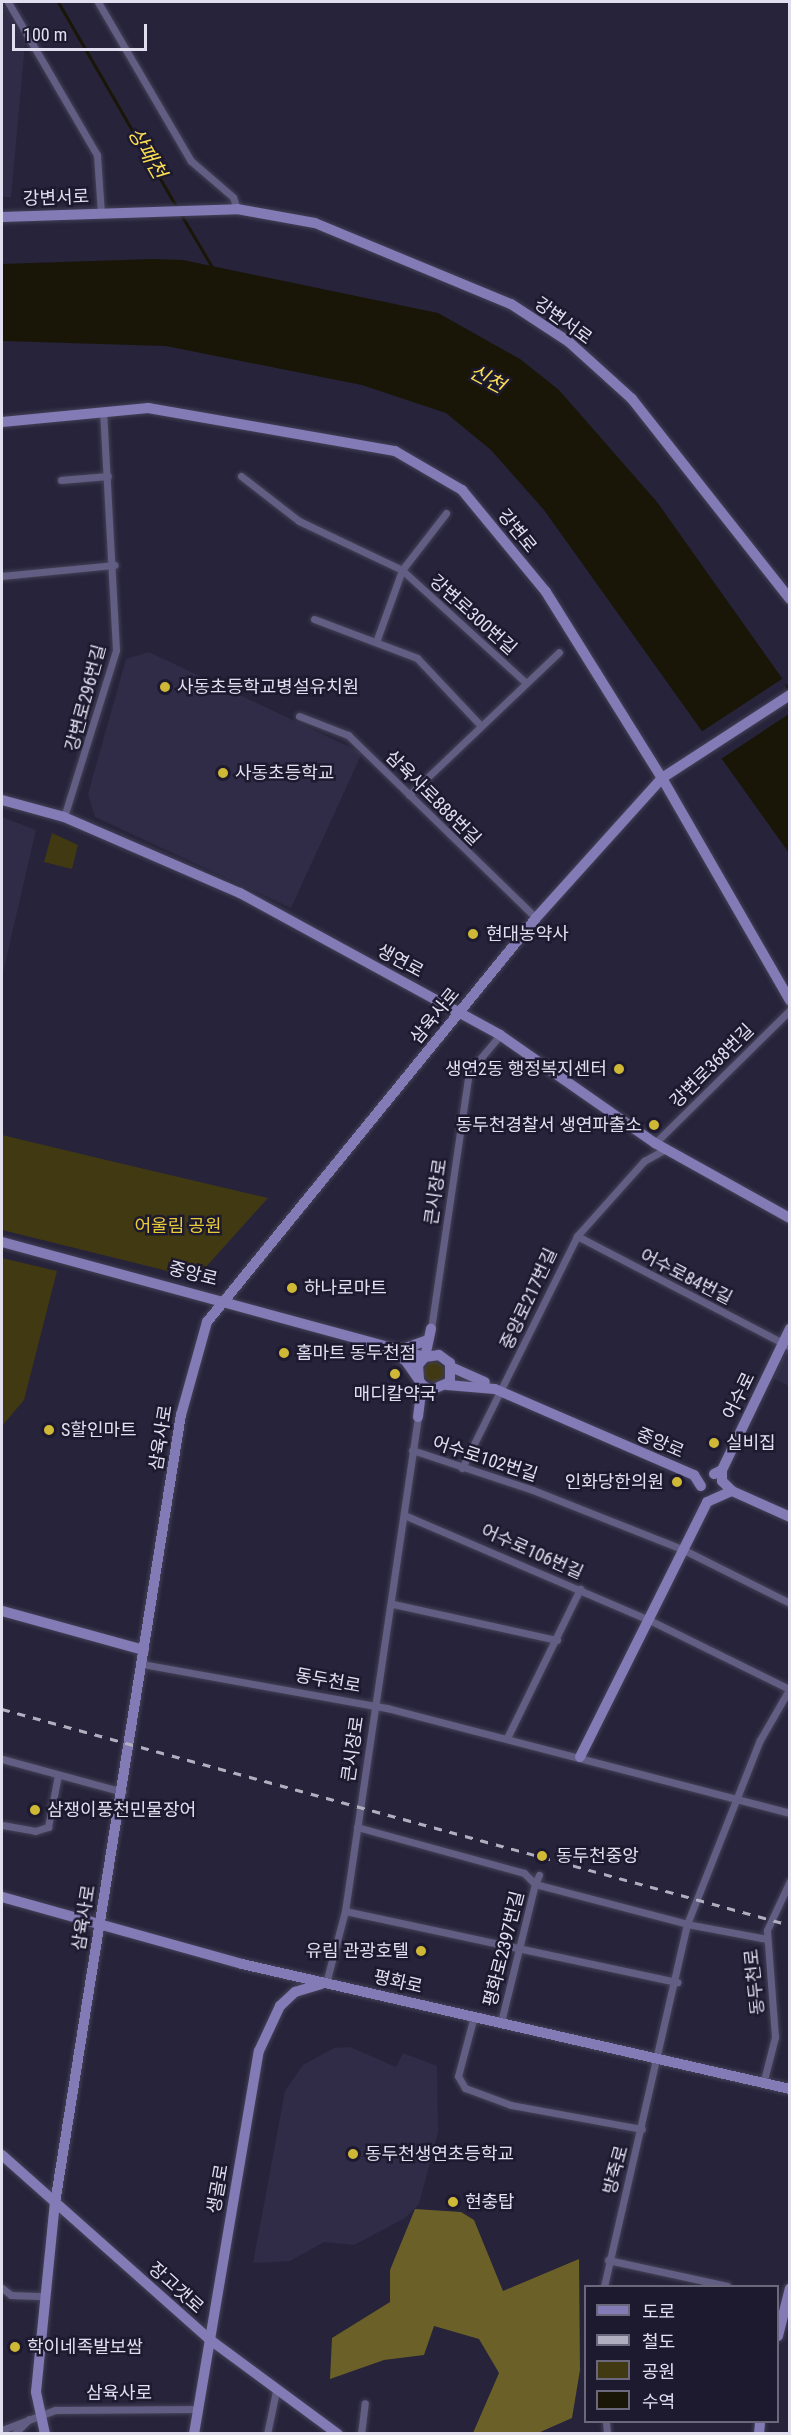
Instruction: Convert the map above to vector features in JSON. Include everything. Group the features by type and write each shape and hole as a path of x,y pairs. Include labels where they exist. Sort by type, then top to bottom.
{"main road":[{"name":"강변서로","path":"2,217 237,209 315,223 511,304 569,342 632,399 789,599"},
{"name":"강변로","path":"2,422 148,408 395,451 462,490 546,592 662,778 789,1001"},
{"name":"삼육사로","path":"45,2433 34,2417 44,2296 56,2203 181,1415 207,1322 536,918 662,778 789,695"},
{"name":"생연로","path":"2,800 64,817 240,893 500,1035 655,1143 789,1218"},
{"name":"중앙로","path":"2,1242 224,1299 375,1342"},
{"name":"어수로","path":"716,1475 786,1345 789,1329"},
{"path":"403,1349 429,1335"},
{"path":"429,1335 439,1355 452,1367 447,1385"},
{"path":"418,1417 424,1385 417,1370 425,1357 429,1335"},
{"path":"375,1342 425,1357 439,1355"},
{"path":"375,1342 405,1360 424,1385"},
{"name":"중앙로","path":"452,1367 499,1391 694,1475 707,1494"},
{"path":"424,1385 447,1385 499,1391"},
{"path":"694,1475 716,1475 732,1491 789,1517"},
{"path":"580,1757 716,1475"},
{"path":"707,1494 716,1475"},
{"path":"707,1494 732,1491"},
{"path":"2,1611 144,1650"},
{"name":"평화로","path":"2,1897 100,1926 326,1983 789,2089"},
{"name":"생골로","path":"194,2433 264,2037 295,1992 326,1983"},
{"name":"장고갯로","path":"2,2155 209,2339 276,2391 338,2433"},
{"path":"779,2326 785,2294"}],"street":[{"path":"8,2 97,156 106,213"},
{"path":"98,2 191,161 234,197 237,209"},
{"name":"강변로296번길","path":"64,817 116,650 114,565 103,412"},
{"path":"61,480 108,476"},
{"name":"강변로300번길","path":"241,476 299,521 402,570 525,682"},
{"path":"376,642 402,570 446,513"},
{"path":"2,576 114,565"},
{"path":"315,619 417,658 481,726"},
{"path":"410,795 525,682 559,652"},
{"name":"삼육사로888번길","path":"299,716 348,735 536,918"},
{"name":"강변로368번길","path":"655,1143 789,1010"},
{"name":"큰시장로","path":"429,1335 469,1072 500,1035"},
{"name":"중앙로217번길","path":"499,1391 554,1274 577,1236 644,1161 666,1149"},
{"name":"어수로84번길","path":"577,1236 786,1345"},
{"path":"462,1468 499,1391"},
{"name":"큰시장로","path":"326,1983 345,1911 375,1706 393,1604 418,1417"},
{"name":"어수로102번길","path":"412,1450 682,1549 789,1603"},
{"name":"어수로106번길","path":"404,1515 647,1619"},
{"path":"508,1736 580,1589"},
{"path":"393,1604 557,1640"},
{"path":"647,1619 789,1689 735,1798 687,1924 677,1982 658,2060"},
{"name":"동두천로","path":"142,1665 375,1706 508,1736 789,1813"},
{"path":"2,1760 123,1792"},
{"path":"2,1825 35,1832 48,1827 58,1775"},
{"path":"357,1827 524,1873 536,1884"},
{"name":"평화로2397번길","path":"501,2022 539,1875"},
{"name":"동두천로","path":"763,2084 775,2037 767,1939 789,1881"},
{"name":"평화로2397번길","path":"536,1884 687,1924 767,1939"},
{"path":"345,1911 677,1982"},
{"path":"474,2016 458,2076 465,2088 511,2105 642,2129"},
{"name":"방죽로","path":"604,2285 608,2260 658,2060"},
{"path":"608,2260 722,2285"},
{"path":"2,2288 11,2295 44,2296"},
{"path":"267,2433 276,2391"},
{"path":"362,2433 365,2403"},
{"name":"삼육사로","path":"34,2417 200,2409"},
{"path":"2,2430 34,2417"},
{"path":"14,2433 34,2417"}],"shaded area":[{"path":"2,3 25,44 11,197 2,197"},
{"name":"사동초등학교","path":"149,652 362,753 291,908 95,817 88,794 126,659"},
{"path":"2,817 36,830 2,977"},
{"path":"789,1345 789,1386 773,1378"},
{"name":"동두천생연초등학교","path":"350,2047 396,2067 403,2053 437,2066 438,2132 419,2204 405,2218 354,2245 324,2242 290,2261 253,2263 285,2091 303,2065 334,2048"},
{"path":"415,2209 461,2212 474,2220 503,2291 579,2259 580,2370 572,2418 538,2433 473,2433 499,2373 479,2339 434,2326 424,2355 384,2360 330,2379 332,2338 390,2302 390,2270"}],"green space":[{"path":"52,833 78,845 72,869 44,862"},
{"name":"어울림 공원","path":"2,1135 268,1198 196,1278 2,1230"},
{"path":"2,1258 57,1271 24,1400 2,1426"},
{"path":"434,1362 441,1365 444,1372 441,1379 434,1382 427,1379 424,1372 427,1365"}],"water":[{"name":"신천","path":"183,260 438,313 520,359 559,390 657,502 789,688 789,853 544,510 491,450 446,413 362,385 166,346 2,341 2,264"}],"pier":[{"path":"785,677 789,714 718,761 698,734"}],"waterway":[{"name":"상패천","path":"58,2 177,208"},
{"name":"상패천","path":"180,213 212,267"}],"railway":[{"path":"2,1709 790,1925"}],"place":[{"name":"사동초등학교병설유치원","path":"165,687"},
{"name":"사동초등학교","path":"223,773"},
{"name":"현대농약사","path":"473,934"},
{"name":"생연2동 행정복지센터","path":"619,1069"},
{"name":"동두천경찰서 생연파출소","path":"654,1125"},
{"name":"하나로마트","path":"292,1288"},
{"name":"홈마트 동두천점","path":"284,1353"},
{"name":"매디칼약국","path":"395,1374"},
{"name":"S할인마트","path":"49,1430"},
{"name":"실비집","path":"714,1443"},
{"name":"인화당한의원","path":"677,1482"},
{"name":"삼쟁이풍천민물장어","path":"35,1810"},
{"name":"동두천중앙","path":"542,1856"},
{"name":"유림 관광호텔","path":"421,1951"},
{"name":"동두천생연초등학교","path":"353,2154"},
{"name":"현충탑","path":"453,2202"},
{"name":"학이네족발보쌈","path":"15,2347"}]}
